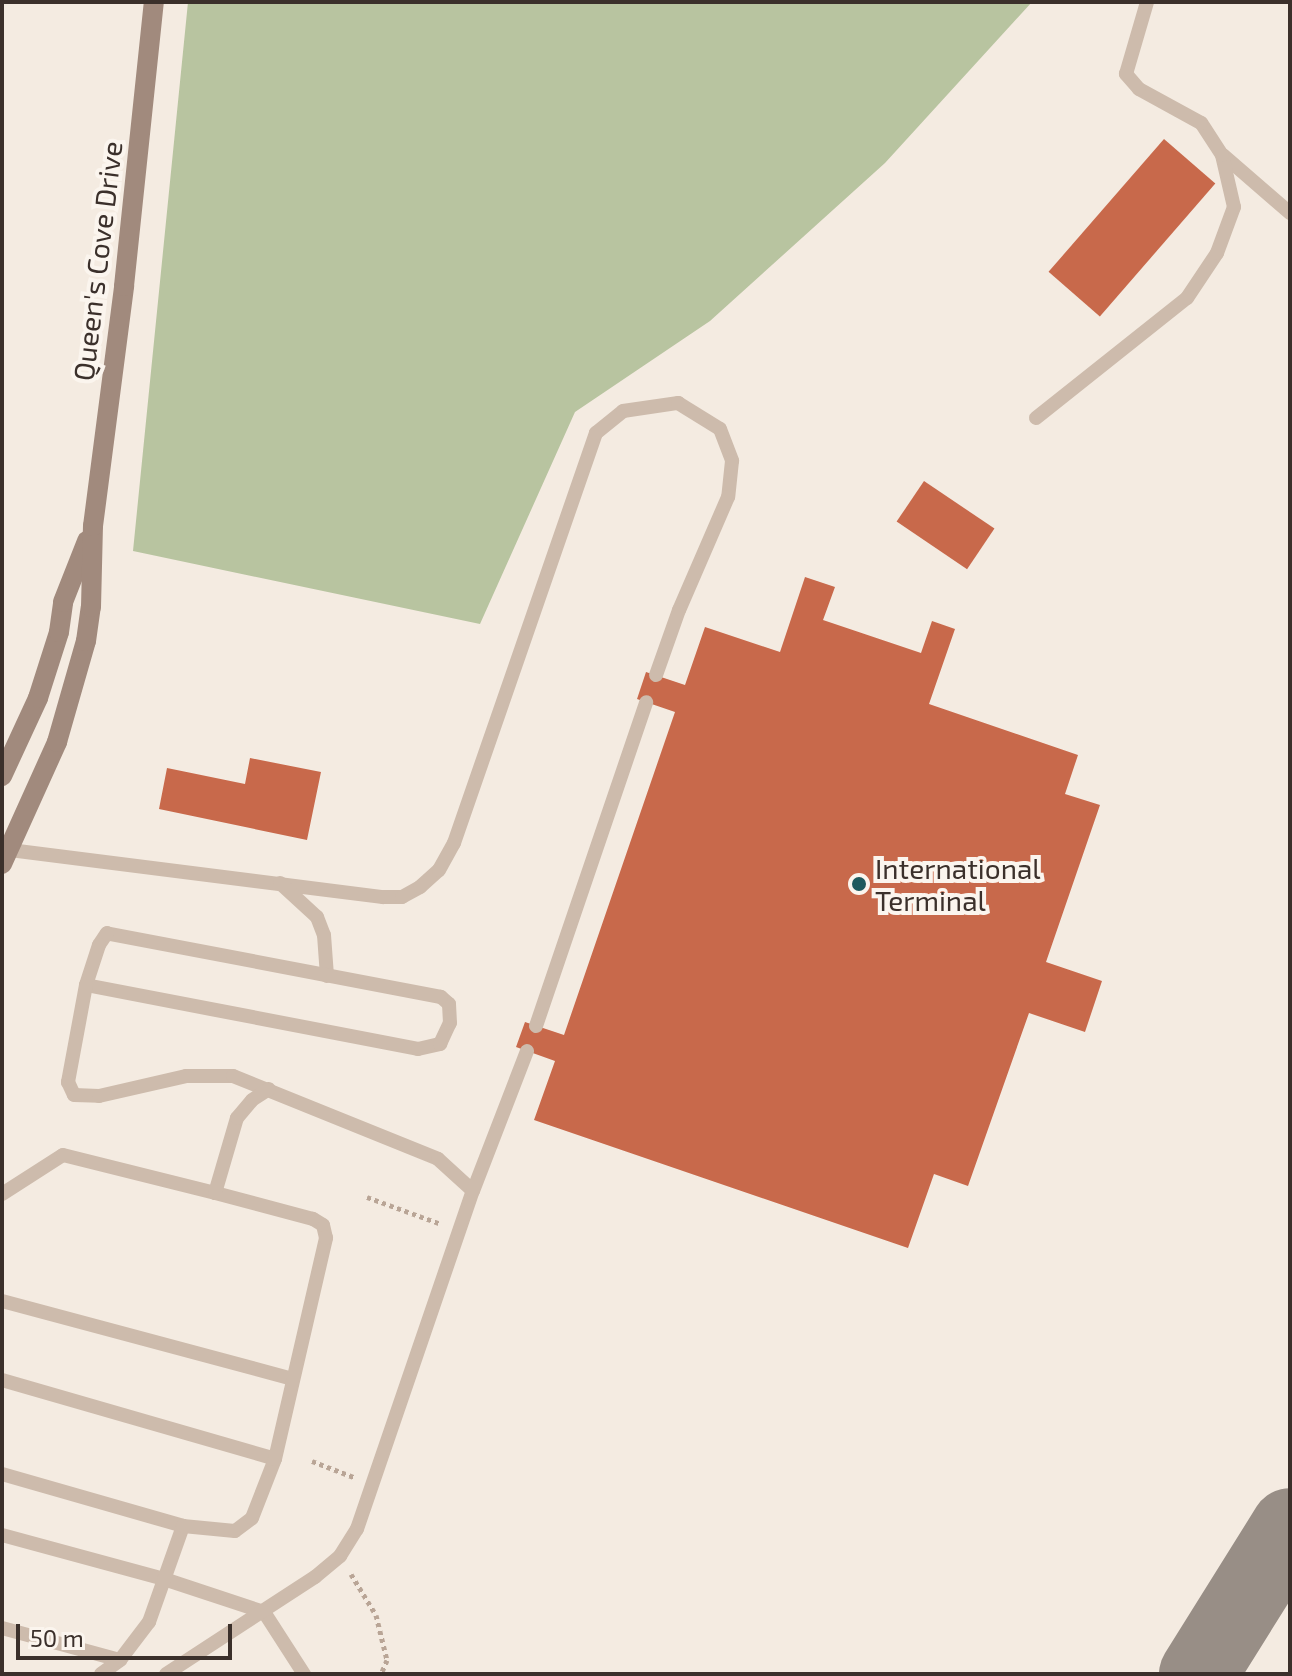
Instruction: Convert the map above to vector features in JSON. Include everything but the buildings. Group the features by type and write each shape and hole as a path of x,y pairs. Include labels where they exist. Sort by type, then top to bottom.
{"street":[{"name":"Queen's Cove Drive","path":"6,857 57,742 78,676 91,607 93,526 124,286 154,2"},
{"name":"Queen's Cove Drive","path":"2,776 38,698 59,632 63,602 93,526"}],"lane":[{"path":"1147,2 1126,74 1139,89 1201,123 1222,155 1290,213"},
{"path":"1036,418 1187,298 1217,253 1234,207 1222,155"},
{"path":"6,857 402,897 439,870 454,843 596,433 623,411 678,403 720,429 732,461 728,497 679,610 656,675"},
{"path":"536,1026 646,702"},
{"path":"280,883 317,917 324,935 327,976"},
{"path":"86,985 418,1049 440,1044 450,1023 449,1004 441,997 107,933 99,945 86,985 68,1082 74,1095 99,1096 186,1076 233,1076 438,1159 473,1191"},
{"path":"166,1674 264,1612 340,1556 357,1529 375,1485 473,1191 527,1051"},
{"path":"215,1193 237,1118 252,1100 269,1089"},
{"path":"2,1194 63,1155 215,1193 323,1225 326,1238 275,1459 252,1518 235,1531 183,1526 2,1474"},
{"path":"2,1301 293,1379"},
{"path":"2,1380 275,1459"},
{"path":"101,1674 120,1660 149,1622 183,1526"},
{"path":"2,1535 164,1579 264,1612 304,1674"},
{"path":"2,1628 120,1660"}],"path":[{"path":"367,1197 461,1231"},
{"path":"312,1461 375,1485"},
{"path":"340,1556 376,1615 387,1660 381,1674"}],"green space":[{"path":"188,2 1032,2 885,163 710,321 575,412 480,624 133,551"}],"taxiway":[{"path":"1198,1674 1290,1527"}],"place":[{"name":"International Terminal","path":"859,884"}]}
